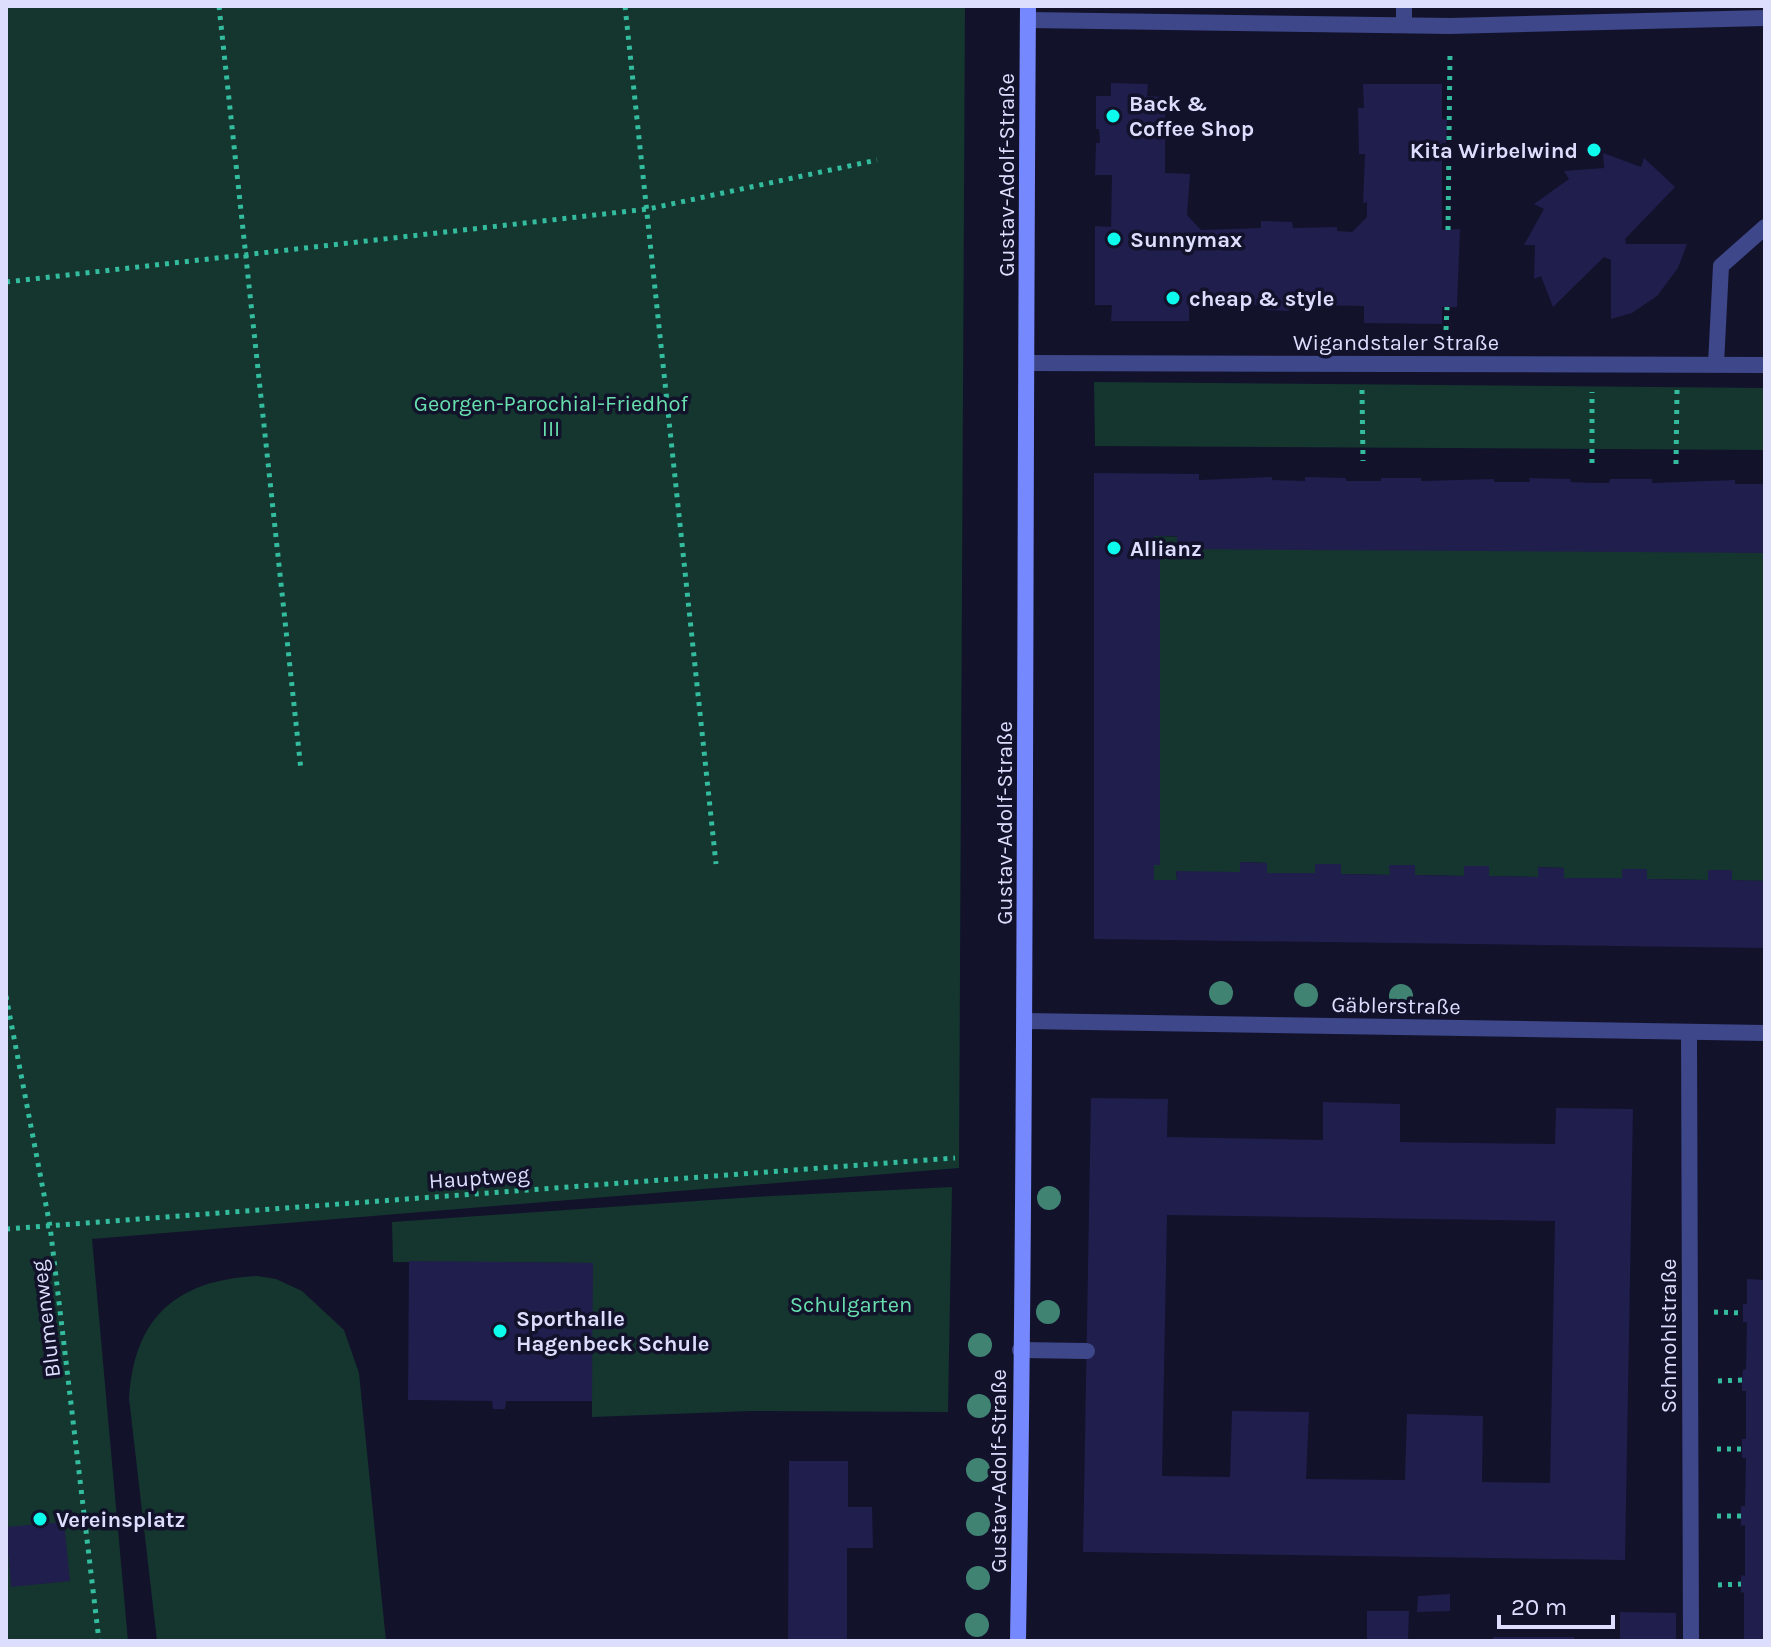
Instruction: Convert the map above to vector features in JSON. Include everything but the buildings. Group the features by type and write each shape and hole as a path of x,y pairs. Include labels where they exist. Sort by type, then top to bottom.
{"street":[{"path":"1404,6 1404,25"},
{"path":"1028,13 1450,26 1745,12 1765,18"},
{"name":"Gustav-Adolf-Straße","path":"1018,1641 1026,1021 1028,13"},
{"path":"1716,364 1721,266 1765,227"},
{"name":"Wigandstaler Straße","path":"1027,363 1765,365"},
{"name":"Gäblerstraße","path":"1026,1021 1765,1033"},
{"name":"Schmohlstraße","path":"1689,1032 1691,1641"},
{"path":"1020,1350 1087,1351"}],"path":[{"path":"219,6 301,770"},
{"path":"625,6 716,864"},
{"path":"1448,230 1450,26"},
{"path":"6,282 648,209 877,160"},
{"path":"1446,330 1447,307"},
{"path":"1592,364 1592,463"},
{"path":"1676,464 1677,365"},
{"name":"Blumenweg","path":"6,996 50,1226 99,1641"},
{"name":"Hauptweg","path":"6,1229 955,1158"},
{"path":"1709,1312 1743,1313"},
{"path":"1709,1381 1742,1380"},
{"path":"1708,1449 1742,1449"},
{"path":"1708,1516 1741,1516"},
{"path":"1708,1585 1741,1584"}],"green space":[{"name":"Georgen-Parochial-Friedhof III","path":"6,6 965,6 959,1168 92,1239 128,1641 6,1641"},
{"path":"1094,382 1765,388 1765,450 1095,446"},
{"path":"1154,536 1765,553 1765,881 1647,879 1646,869 1622,869 1622,878 1564,878 1564,868 1539,867 1538,877 1489,876 1489,866 1465,866 1464,876 1415,875 1415,865 1390,865 1390,875 1341,874 1340,864 1315,864 1315,873 1267,873 1266,863 1241,862 1240,872 1176,872 1177,880 1154,880 1154,865 1160,864 1160,552 1154,552"},
{"name":"Schulgarten","path":"952,1187 948,1412 751,1411 592,1417 592,1263 393,1262 392,1222"},
{"path":"257,1276 276,1279 302,1291 344,1330 359,1373 386,1641 157,1641 129,1398 133,1370 140,1345 165,1308 204,1285"}],"place":[{"name":"Back & Coffee Shop","path":"1113,116"},
{"name":"Kita Wirbelwind","path":"1594,150"},
{"name":"Sunnymax","path":"1114,239"},
{"name":"cheap & style","path":"1173,298"},
{"name":"Allianz","path":"1114,548"},
{"name":"Sporthalle Hagenbeck Schule","path":"500,1331"},
{"name":"Vereinsplatz","path":"40,1519"}]}
